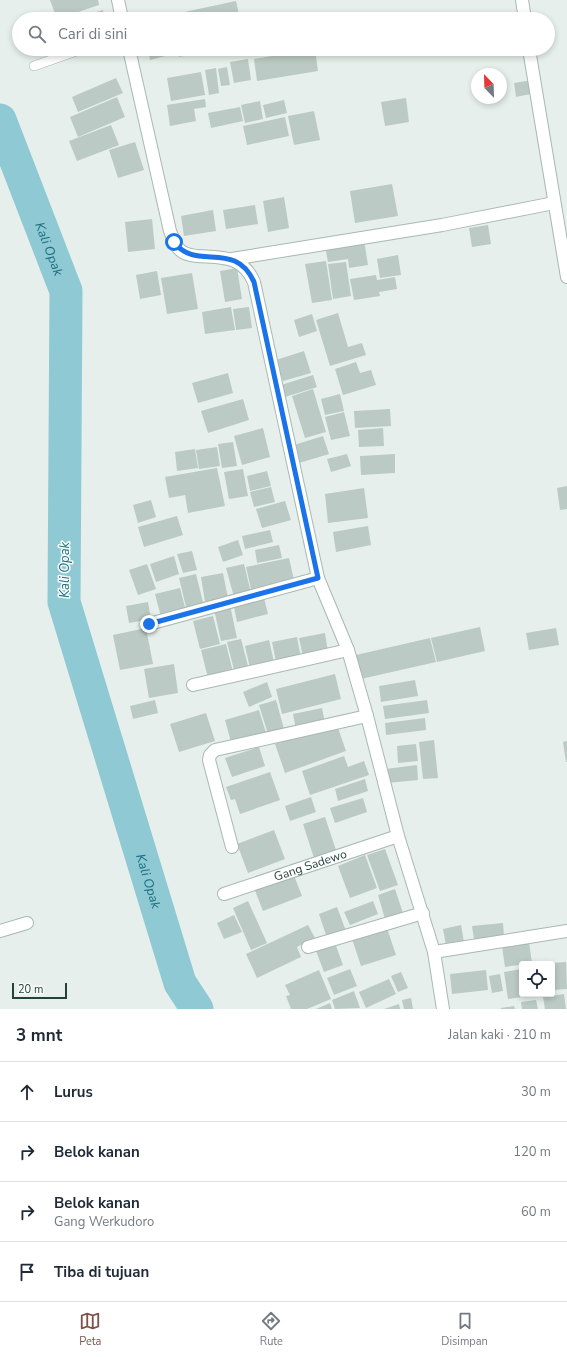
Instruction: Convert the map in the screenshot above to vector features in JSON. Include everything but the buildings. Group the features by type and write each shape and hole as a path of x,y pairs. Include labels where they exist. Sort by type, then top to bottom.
{"street":[{"path":"118,0 121,12"},
{"path":"522,0 524,12"},
{"path":"131,56 170,231 174,242 180,250 188,255 232,259 442,225 554,203"},
{"path":"531,56 567,277"},
{"path":"232,259 241,264 250,272 254,282 318,578 348,650 367,716 398,836 434,952 443,1009"},
{"path":"149,624 318,578"},
{"path":"193,685 348,650"},
{"path":"232,848 209,760 210,755 215,750 367,716"},
{"name":"Gang Sadewo","path":"224,894 398,836"},
{"path":"308,947 423,913"},
{"path":"0,931 27,923"},
{"path":"434,952 567,931"}],"lane":[{"path":"34,66 62,56"}],"waterway":[{"name":"Kali Opak","path":"0,120 66,291 64,602 180,983 197,1009"}],"route":[{"path":"149,624 318,578 254,282 250,272 241,264 232,259 188,255 180,250 174,242"}]}
